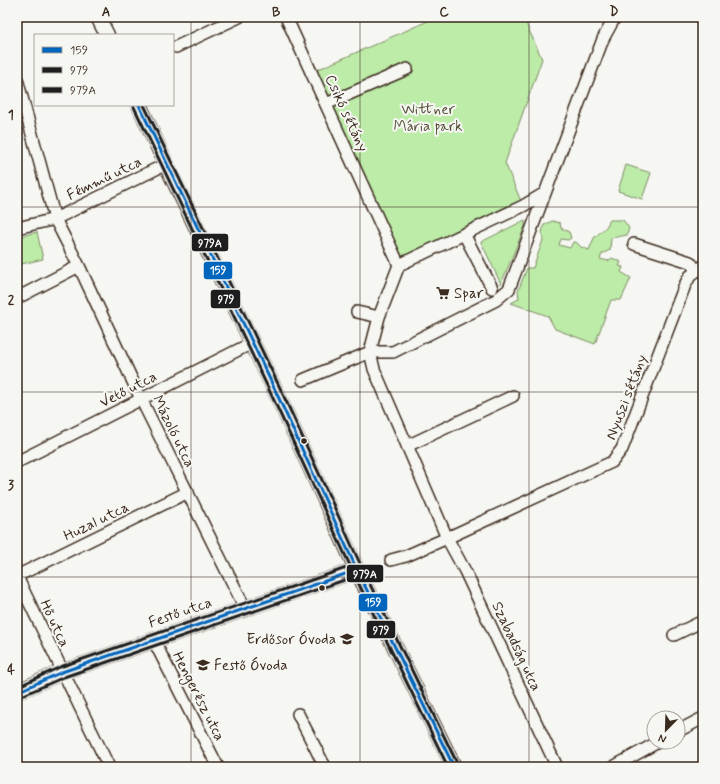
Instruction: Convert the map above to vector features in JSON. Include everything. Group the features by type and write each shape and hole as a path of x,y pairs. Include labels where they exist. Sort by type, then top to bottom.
{"street":[{"path":"98,17 106,34"},
{"path":"176,47 224,20 240,17"},
{"name":"Csikó sétány","path":"286,17 399,265"},
{"path":"303,380 370,352 393,352 503,295 509,289 514,280 605,34 615,17"},
{"path":"326,104 406,69"},
{"path":"17,79 55,219"},
{"path":"139,106 252,343 357,570 454,767"},
{"name":"Fémmű utca","path":"17,228 55,219 166,164"},
{"path":"447,538 374,369 370,352 379,317 399,265 523,206 545,193"},
{"name":"Mázoló utca","path":"55,219 79,266 141,399 245,608"},
{"path":"464,234 492,288"},
{"path":"634,244 690,262 700,268"},
{"path":"17,298 79,266"},
{"name":"Nyuszi sétány","path":"391,560 406,556 447,538 606,465 617,457 622,449 685,286 690,276 700,268"},
{"path":"356,312 379,317"},
{"name":"Vető utca","path":"17,462 252,343"},
{"path":"407,446 513,396"},
{"name":"Huzal utca","path":"17,577 188,492"},
{"name":"Szabadság utca","path":"447,538 465,571 557,767"},
{"name":"Festő utca","path":"17,692 62,672 153,639 357,570"},
{"name":"Hő utca","path":"17,577 109,767"},
{"path":"674,635 703,622"},
{"name":"Hengerész utca","path":"153,639 218,767"},
{"path":"298,714 325,767"},
{"path":"686,727 703,718"},
{"path":"612,767 646,749"}],"green space":[{"name":"Wittner Mária park","path":"437,17 523,17 542,59 505,163 523,206 399,265 312,72"},
{"path":"626,165 651,173 642,199 618,191"},
{"path":"525,220 525,226 501,284 481,242"},
{"path":"610,220 623,220 629,228 627,235 611,238 610,250 602,254 600,259 608,261 612,258 621,262 619,266 623,267 621,272 631,278 621,300 611,300 595,344 555,329 548,316 511,303 519,299 518,291 527,268 533,268 543,240 542,233 544,225 552,221 560,223 561,228 569,232 571,238 568,240 561,239 559,245 570,248 573,242 576,242 581,247 589,250 594,238 606,227"},
{"path":"37,232 43,259 17,265 17,237"}],"transit line":[{"name":"159","path":"139,106 276,392 357,570 454,767"},
{"name":"979A","path":"144,106 281,390 362,568 458,765"},
{"name":"979","path":"134,107 271,394 353,572 448,767"},
{"name":"979A","path":"17,687 60,667 355,565"},
{"name":"159","path":"17,692 62,672 357,570"},
{"name":"979","path":"19,697 64,677 359,575"}],"place":[{"name":"Spar","path":"443,293"},
{"name":"Erdősor Óvoda","path":"347,639"},
{"name":"Festő Óvoda","path":"203,665"}]}
